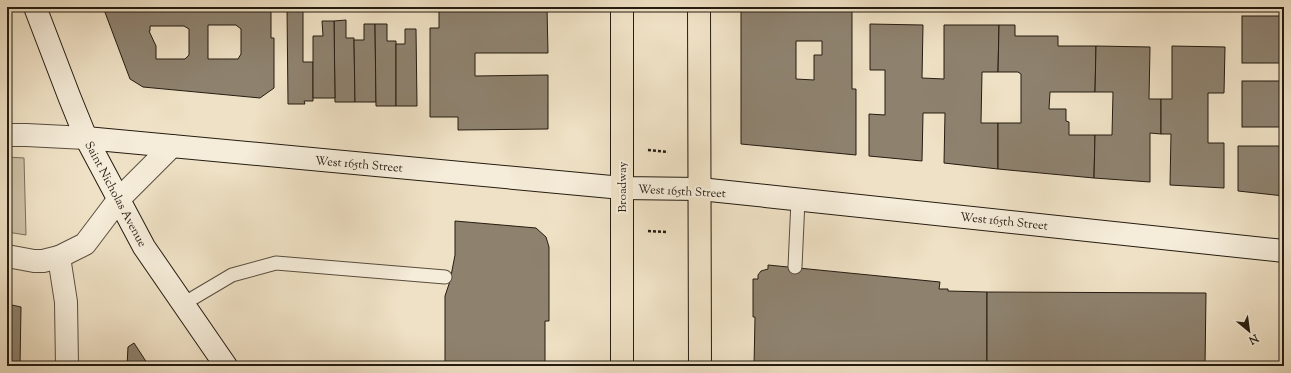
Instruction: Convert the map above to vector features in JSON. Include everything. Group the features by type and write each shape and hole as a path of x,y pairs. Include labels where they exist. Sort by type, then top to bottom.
{"main road":[{"name":"Saint Nicholas Avenue","path":"35,7 86,138 144,247 226,366"},
{"name":"Broadway","path":"622,7 622,366"},
{"path":"699,7 700,366"},
{"name":"West 165th Street","path":"7,136 86,138 622,188 700,189 1284,254"},
{"path":"7,256 34,261 43,261 59,257 85,244 119,199 172,146"},
{"path":"59,257 66,302 67,366"}],"lane":[{"path":"794,267 798,200"},
{"path":"183,304 232,275 276,263 445,277"}],"shaded area":[{"path":"7,157 24,158 26,235 7,232"}],"building":[{"path":"103,7 271,7 271,38 274,38 274,88 260,98 143,87 130,79","holes":["208,25 236,25 241,29 241,54 238,59 208,59","150,26 184,26 189,29 189,55 185,59 156,59 156,46 149,31"]},
{"path":"287,7 303,7 303,62 313,62 313,101 304,101 305,104 288,104"},
{"path":"439,7 547,7 548,53 475,53 475,76 548,75 548,129 458,130 458,117 430,117 430,28 439,28"},
{"path":"741,7 852,7 852,89 856,89 856,155 741,144","holes":["796,41 822,41 822,55 814,55 814,80 796,79"]},
{"path":"1242,16 1284,16 1284,63 1242,63"},
{"path":"346,20 346,38 354,38 355,102 335,102 334,21"},
{"path":"322,21 334,21 335,98 313,98 313,36 323,36"},
{"path":"364,24 375,24 376,102 355,102 354,40 364,40"},
{"path":"375,24 387,24 387,41 396,41 396,106 376,106"},
{"path":"870,24 923,25 922,78 944,79 944,25 999,25 998,72 982,72 981,123 998,123 998,169 944,163 945,113 923,113 922,161 869,156 869,114 885,115 885,70 870,70"},
{"path":"999,25 1015,25 1015,36 1058,36 1058,46 1096,46 1095,92 1050,92 1049,109 1066,109 1066,121 1069,122 1069,135 1095,135 1094,178 998,169 998,123 1021,123 1021,74 1018,72 998,72"},
{"path":"405,29 416,29 417,106 396,106 396,44 405,44"},
{"path":"1096,46 1150,47 1149,99 1161,99 1161,134 1150,133 1150,182 1094,178 1095,135 1112,135 1113,92 1095,92"},
{"path":"1172,46 1225,47 1224,93 1208,93 1208,143 1224,143 1224,188 1170,185 1171,134 1161,134 1161,99 1172,99"},
{"path":"1242,81 1284,81 1284,127 1242,127"},
{"path":"1238,146 1284,146 1284,196 1238,191"},
{"path":"455,221 536,228 546,237 549,247 549,321 545,321 545,366 445,366 445,296 450,281 455,255"},
{"path":"768,265 940,282 939,289 948,289 948,291 987,292 987,366 754,366 755,317 753,317 753,279 758,279 758,275 761,271 768,269"},
{"path":"987,292 1206,293 1205,366 987,366"},
{"path":"7,304 21,307 20,366 7,366"},
{"path":"134,343 149,366 127,366 128,347"}]}
